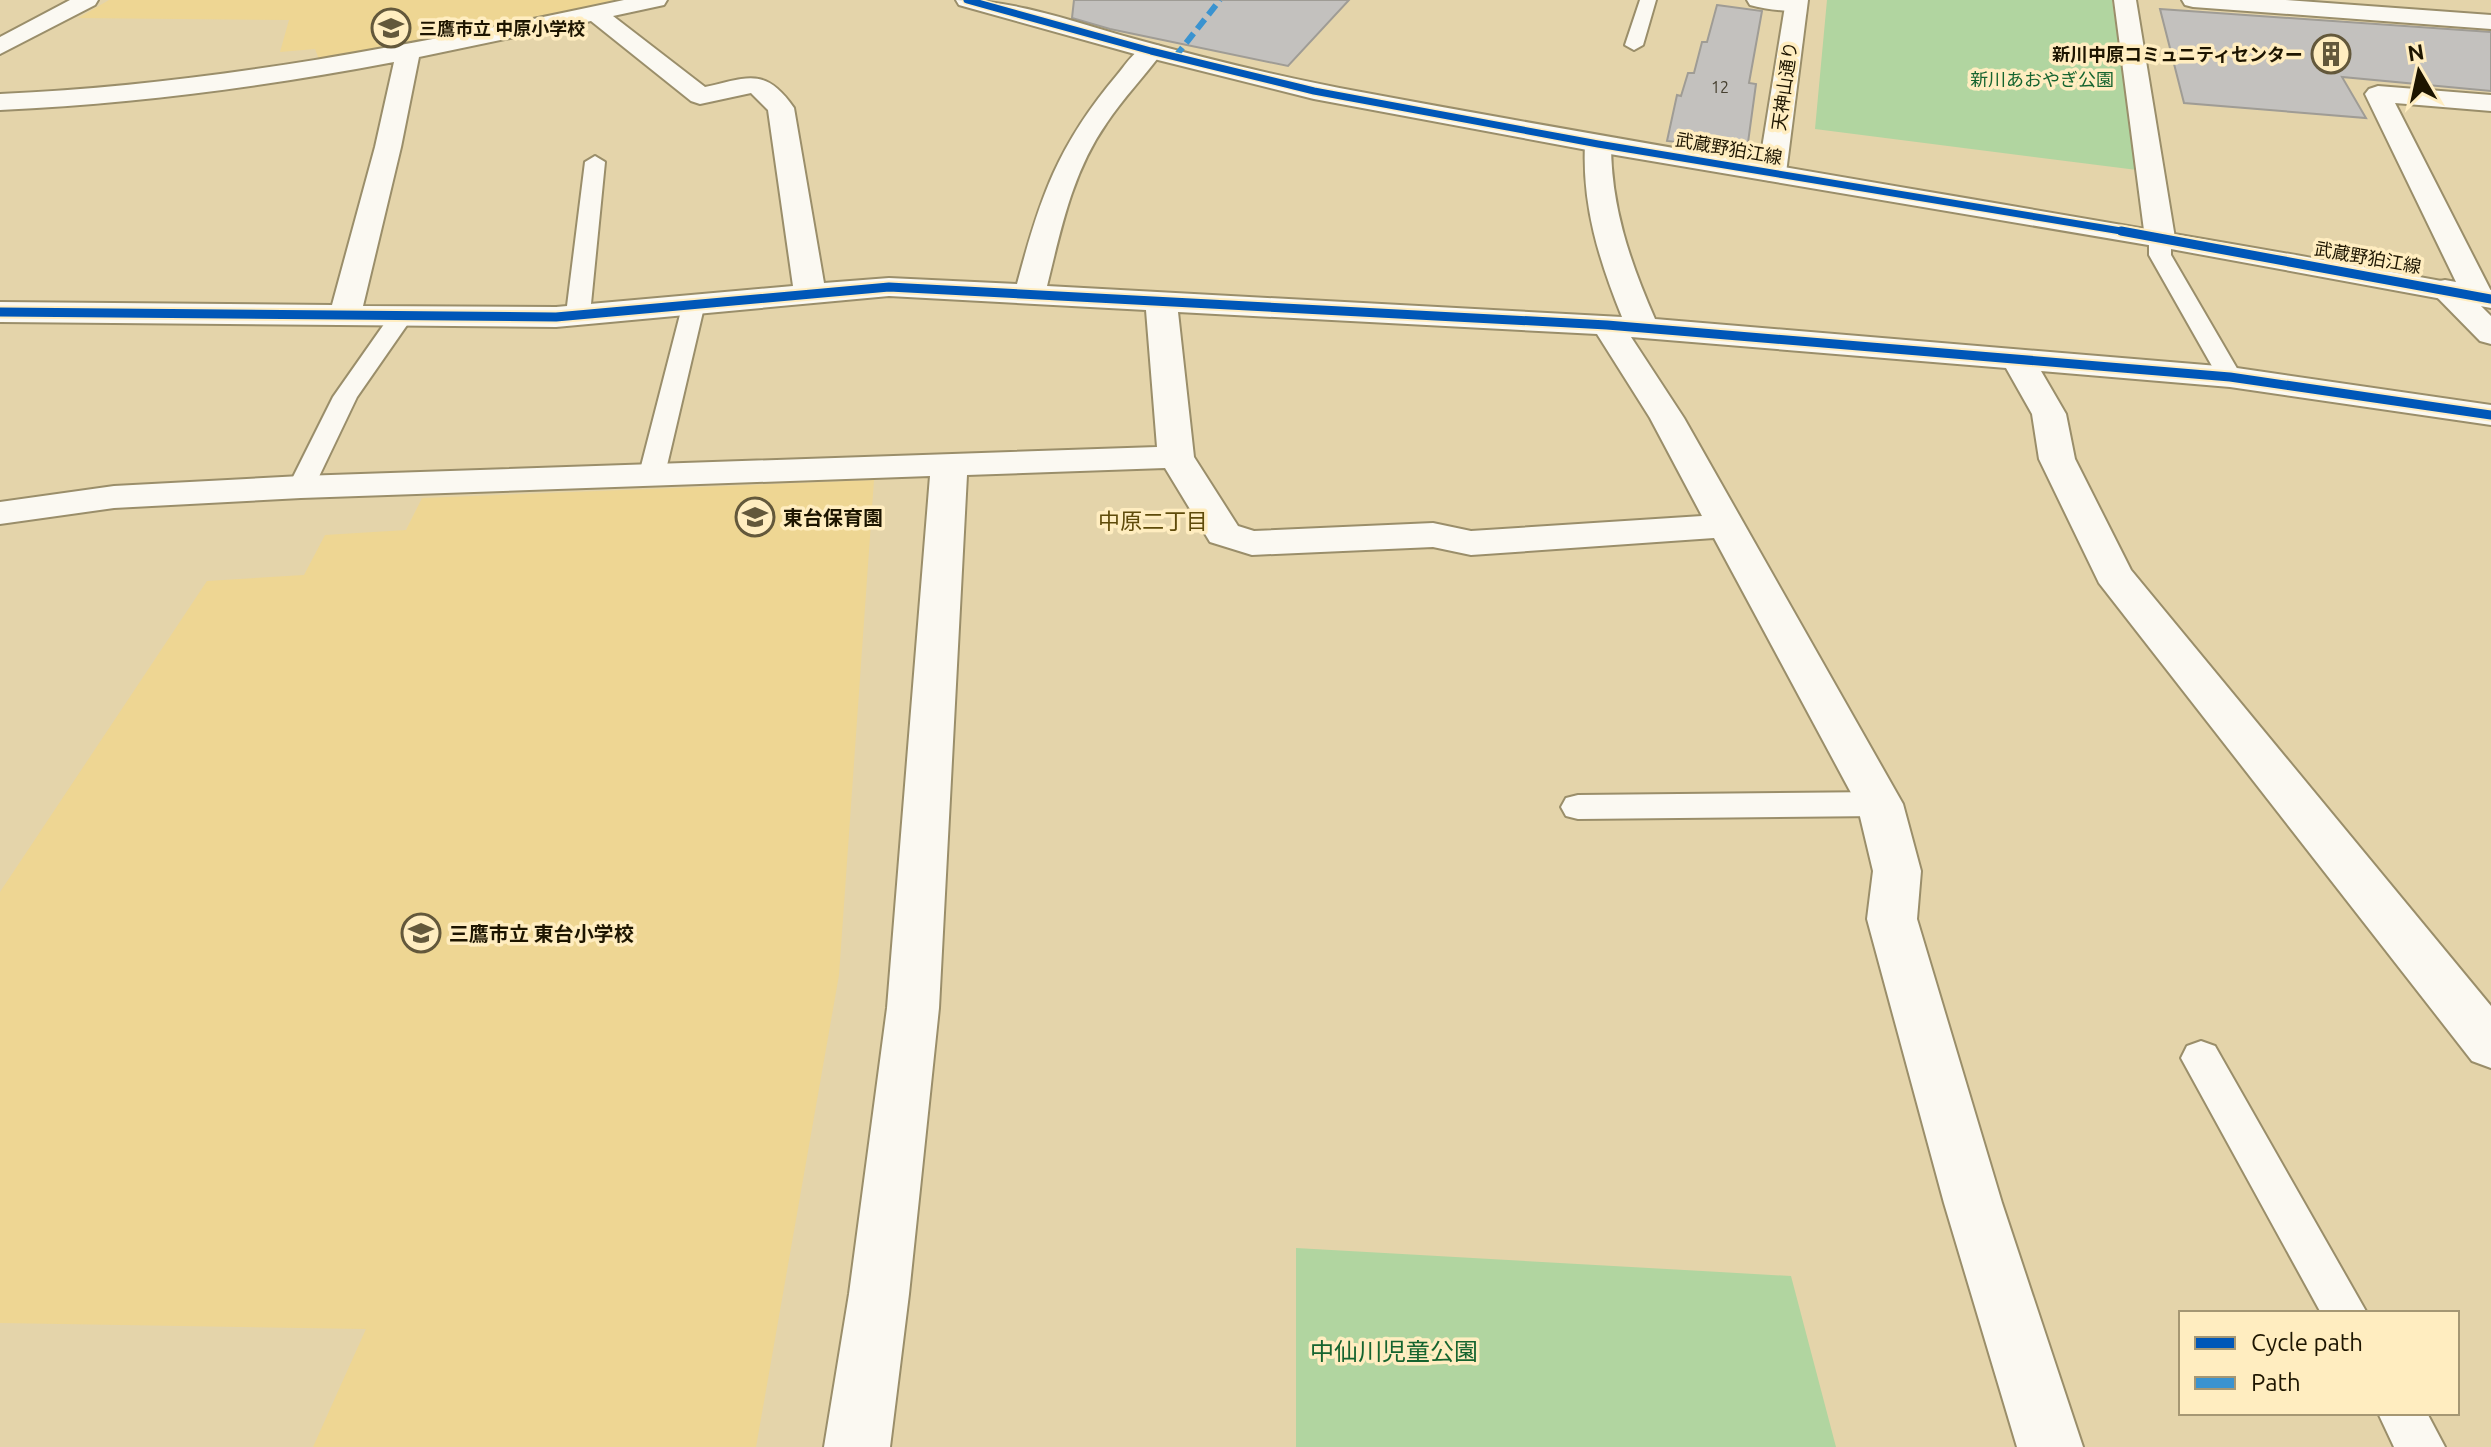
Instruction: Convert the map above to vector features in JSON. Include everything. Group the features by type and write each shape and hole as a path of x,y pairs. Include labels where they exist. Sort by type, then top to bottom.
{"street":[{"path":"0,47 87,0"},
{"path":"0,102 80,100 278,73 408,51 656,0"},
{"name":"武蔵野狛江線","path":"967,0 1151,51 1314,91 1598,144 2160,238 2484,298"},
{"path":"1758,0 1797,2"},
{"path":"2125,0 2160,238"},
{"path":"2193,0 2491,22"},
{"name":"天神山通り","path":"1772,173 1797,2"},
{"path":"595,13 700,96 756,84 781,108 810,293"},
{"path":"345,315 388,147 408,51"},
{"path":"1030,294 1053,204 1073,156 1098,114 1151,51"},
{"path":"2484,298 2378,94 2491,103"},
{"path":"1598,144 1595,179 1624,326 1667,418 1880,804 1897,871 1892,919 1973,1203 2050,1447"},
{"path":"0,312 578,314 889,287 1624,326 2230,377 2491,415"},
{"path":"2445,289 2491,334"},
{"path":"1161,301 1176,457 1224,534 1252,543 1433,535 1471,543 1726,526"},
{"path":"2018,360 2049,414 2057,459 2113,574 2491,1045"},
{"path":"0,513 114,497 301,487 1176,457"},
{"path":"857,1447 879,1294 913,1008 949,465"}],"lane":[{"path":"1634,45 1648,0"},
{"path":"578,314 595,162"},
{"path":"2160,238 2160,255 2230,377"},
{"path":"652,474 694,303"},
{"path":"301,487 345,397 402,315"},
{"path":"1578,807 1880,804"},
{"path":"2201,1058 2344,1311"},
{"path":"2402,1415 2421,1447"}],"shaded area":[{"name":"三鷹市立 中原小学校","path":"109,0 640,0 319,59 315,49 280,52 289,20 78,18"},
{"name":"三鷹市立 東台小学校","path":"874,480 839,975 756,1447 313,1447 366,1329 0,1323 0,892 207,581 304,575 325,535 406,530 422,498"}],"green space":[{"name":"新川あおやぎ公園","path":"1827,0 2112,0 2137,170 1815,129"},
{"name":"中仙川児童公園","path":"1296,1248 1791,1276 1836,1447 1296,1447"}],"building":[{"path":"1074,0 1349,0 1288,66 1110,29 1072,18"},
{"path":"1717,5 1762,11 1749,83 1756,84 1747,150 1667,141 1677,95 1681,96 1688,73 1694,73"},
{"name":"新川中原コミュニティセンター","path":"2160,9 2491,32 2491,91 2342,77 2366,118 2184,103"}],"marked path":[{"path":"1175,57 1220,0"}],"cycle path":[{"path":"967,0 1151,51 1314,91 1598,144 2160,238 2491,299"},
{"path":"0,312 556,317 889,287 1607,325 2230,377 2491,415"}],"place":[{"name":"三鷹市立 中原小学校","path":"391,28"},
{"name":"新川中原コミュニティセンター","path":"2331,54"},
{"name":"東台保育園","path":"755,517"},
{"name":"三鷹市立 東台小学校","path":"421,933"}],"district":[{"name":"中原二丁目","path":"1153,520"}]}
